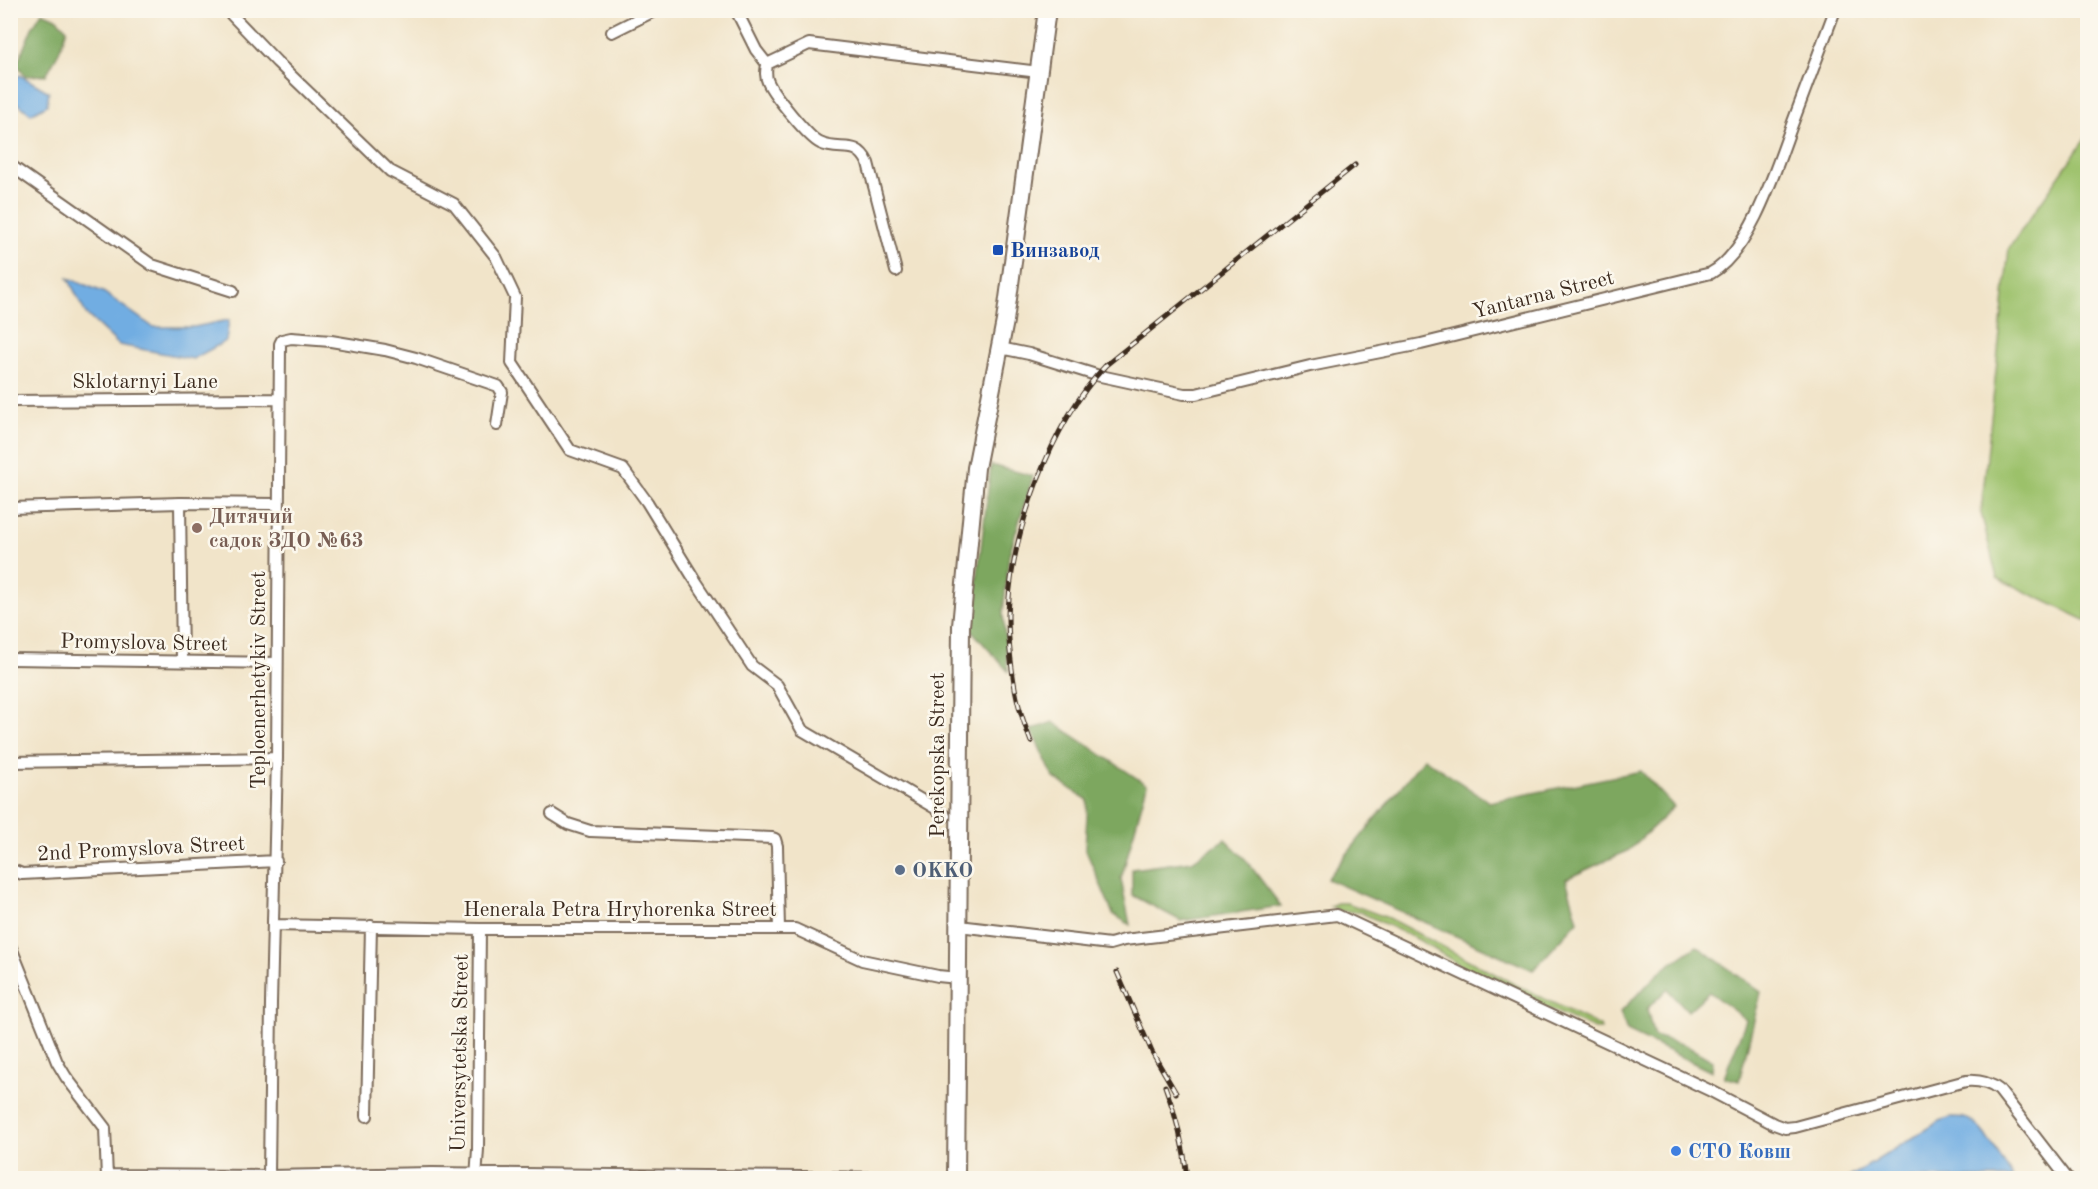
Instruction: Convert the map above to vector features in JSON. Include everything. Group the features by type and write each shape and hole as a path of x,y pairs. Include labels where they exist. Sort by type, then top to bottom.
{"main road":[{"name":"Perekopska Street","path":"956,1179 961,626 978,460 1000,348 1047,10"}],"street":[{"path":"227,10 277,62 390,171 454,204 490,249 515,297 512,363 570,450 623,469 752,666 777,685 802,730 945,816"},
{"path":"612,32 656,10"},
{"path":"736,10 756,50 767,64"},
{"name":"Yantarna Street","path":"1000,348 1029,354 1096,375 1184,394 1196,394 1310,366 1421,344 1711,273 1729,259 1761,205 1835,10"},
{"path":"767,64 809,44 1039,72"},
{"path":"767,64 765,73 773,92 818,143 833,148 853,147 863,153 868,163 896,271"},
{"path":"10,165 152,265 234,291"},
{"name":"Teploenerhetykiv Street","path":"269,1176 276,861 279,349 282,340 291,338 331,341 385,350 498,386 502,392 497,425"},
{"name":"Sklotarnyi Lane","path":"10,401 279,399"},
{"path":"180,503 182,662"},
{"path":"10,508 180,503 278,504"},
{"name":"Promyslova Street","path":"10,659 278,663"},
{"path":"10,762 277,758"},
{"path":"552,814 568,824 590,831 775,839 779,929"},
{"name":"2nd Promyslova Street","path":"10,869 22,874 276,861"},
{"path":"959,926 1110,944 1124,940 1337,915 1785,1128 1966,1082 1977,1080 1992,1084 2000,1090 2067,1179"},
{"name":"Henerala Petra Hryhorenka Street","path":"273,925 779,929 800,931 862,960 958,978"},
{"path":"367,1116 371,926"},
{"name":"Universytetska Street","path":"476,1176 480,928"},
{"path":"10,945 57,1062 105,1128 107,1177 269,1176 385,1172 476,1176 891,1179"}],"green space":[{"path":"42,12 56,18 67,29 59,52 46,75 25,76 17,64 32,28"},
{"path":"2087,136 2087,621 1997,578 1981,513 2009,248"},
{"path":"991,465 1033,476 1009,555 1003,614 1008,671 971,630"},
{"path":"1053,722 1147,785 1121,879 1130,925 1113,914 1085,848 1088,800 1054,778 1031,730"},
{"path":"1424,758 1489,802 1641,771 1674,807 1629,850 1566,879 1578,921 1533,970 1327,879"},
{"path":"1225,839 1246,860 1281,906 1181,921 1132,895 1132,869 1192,861"},
{"path":"1347,903 1388,918 1600,1026 1601,1029 1595,1029 1488,982 1419,940 1360,912 1340,911 1330,906"},
{"path":"1697,946 1761,992 1739,1081 1724,1077 1746,1020 1709,992 1688,1011 1667,989 1647,1009 1654,1036 1685,1045 1713,1061 1712,1072 1627,1031 1620,1012 1662,970"}],"water":[{"path":"20,75 49,92 47,105 31,114 11,98 11,79"},
{"path":"68,278 103,292 153,327 194,327 229,320 226,341 193,359 119,345 86,314"},
{"path":"1951,1117 1966,1118 1979,1128 2013,1178 1848,1178 1940,1121"}],"railway":[{"path":"1031,742 1018,704 1012,668 1008,616 1010,584 1025,516 1051,449 1067,418 1106,365 1355,165"},
{"path":"1117,972 1152,1052 1176,1093"},
{"path":"1165,1086 1179,1131 1187,1178"}],"place":[{"name":"Винзавод","path":"998,250"},
{"name":"Дитячий садок ЗДО №63","path":"197,528"},
{"name":"OKKO","path":"900,870"},
{"name":"СТО Ковш","path":"1676,1151"}]}
